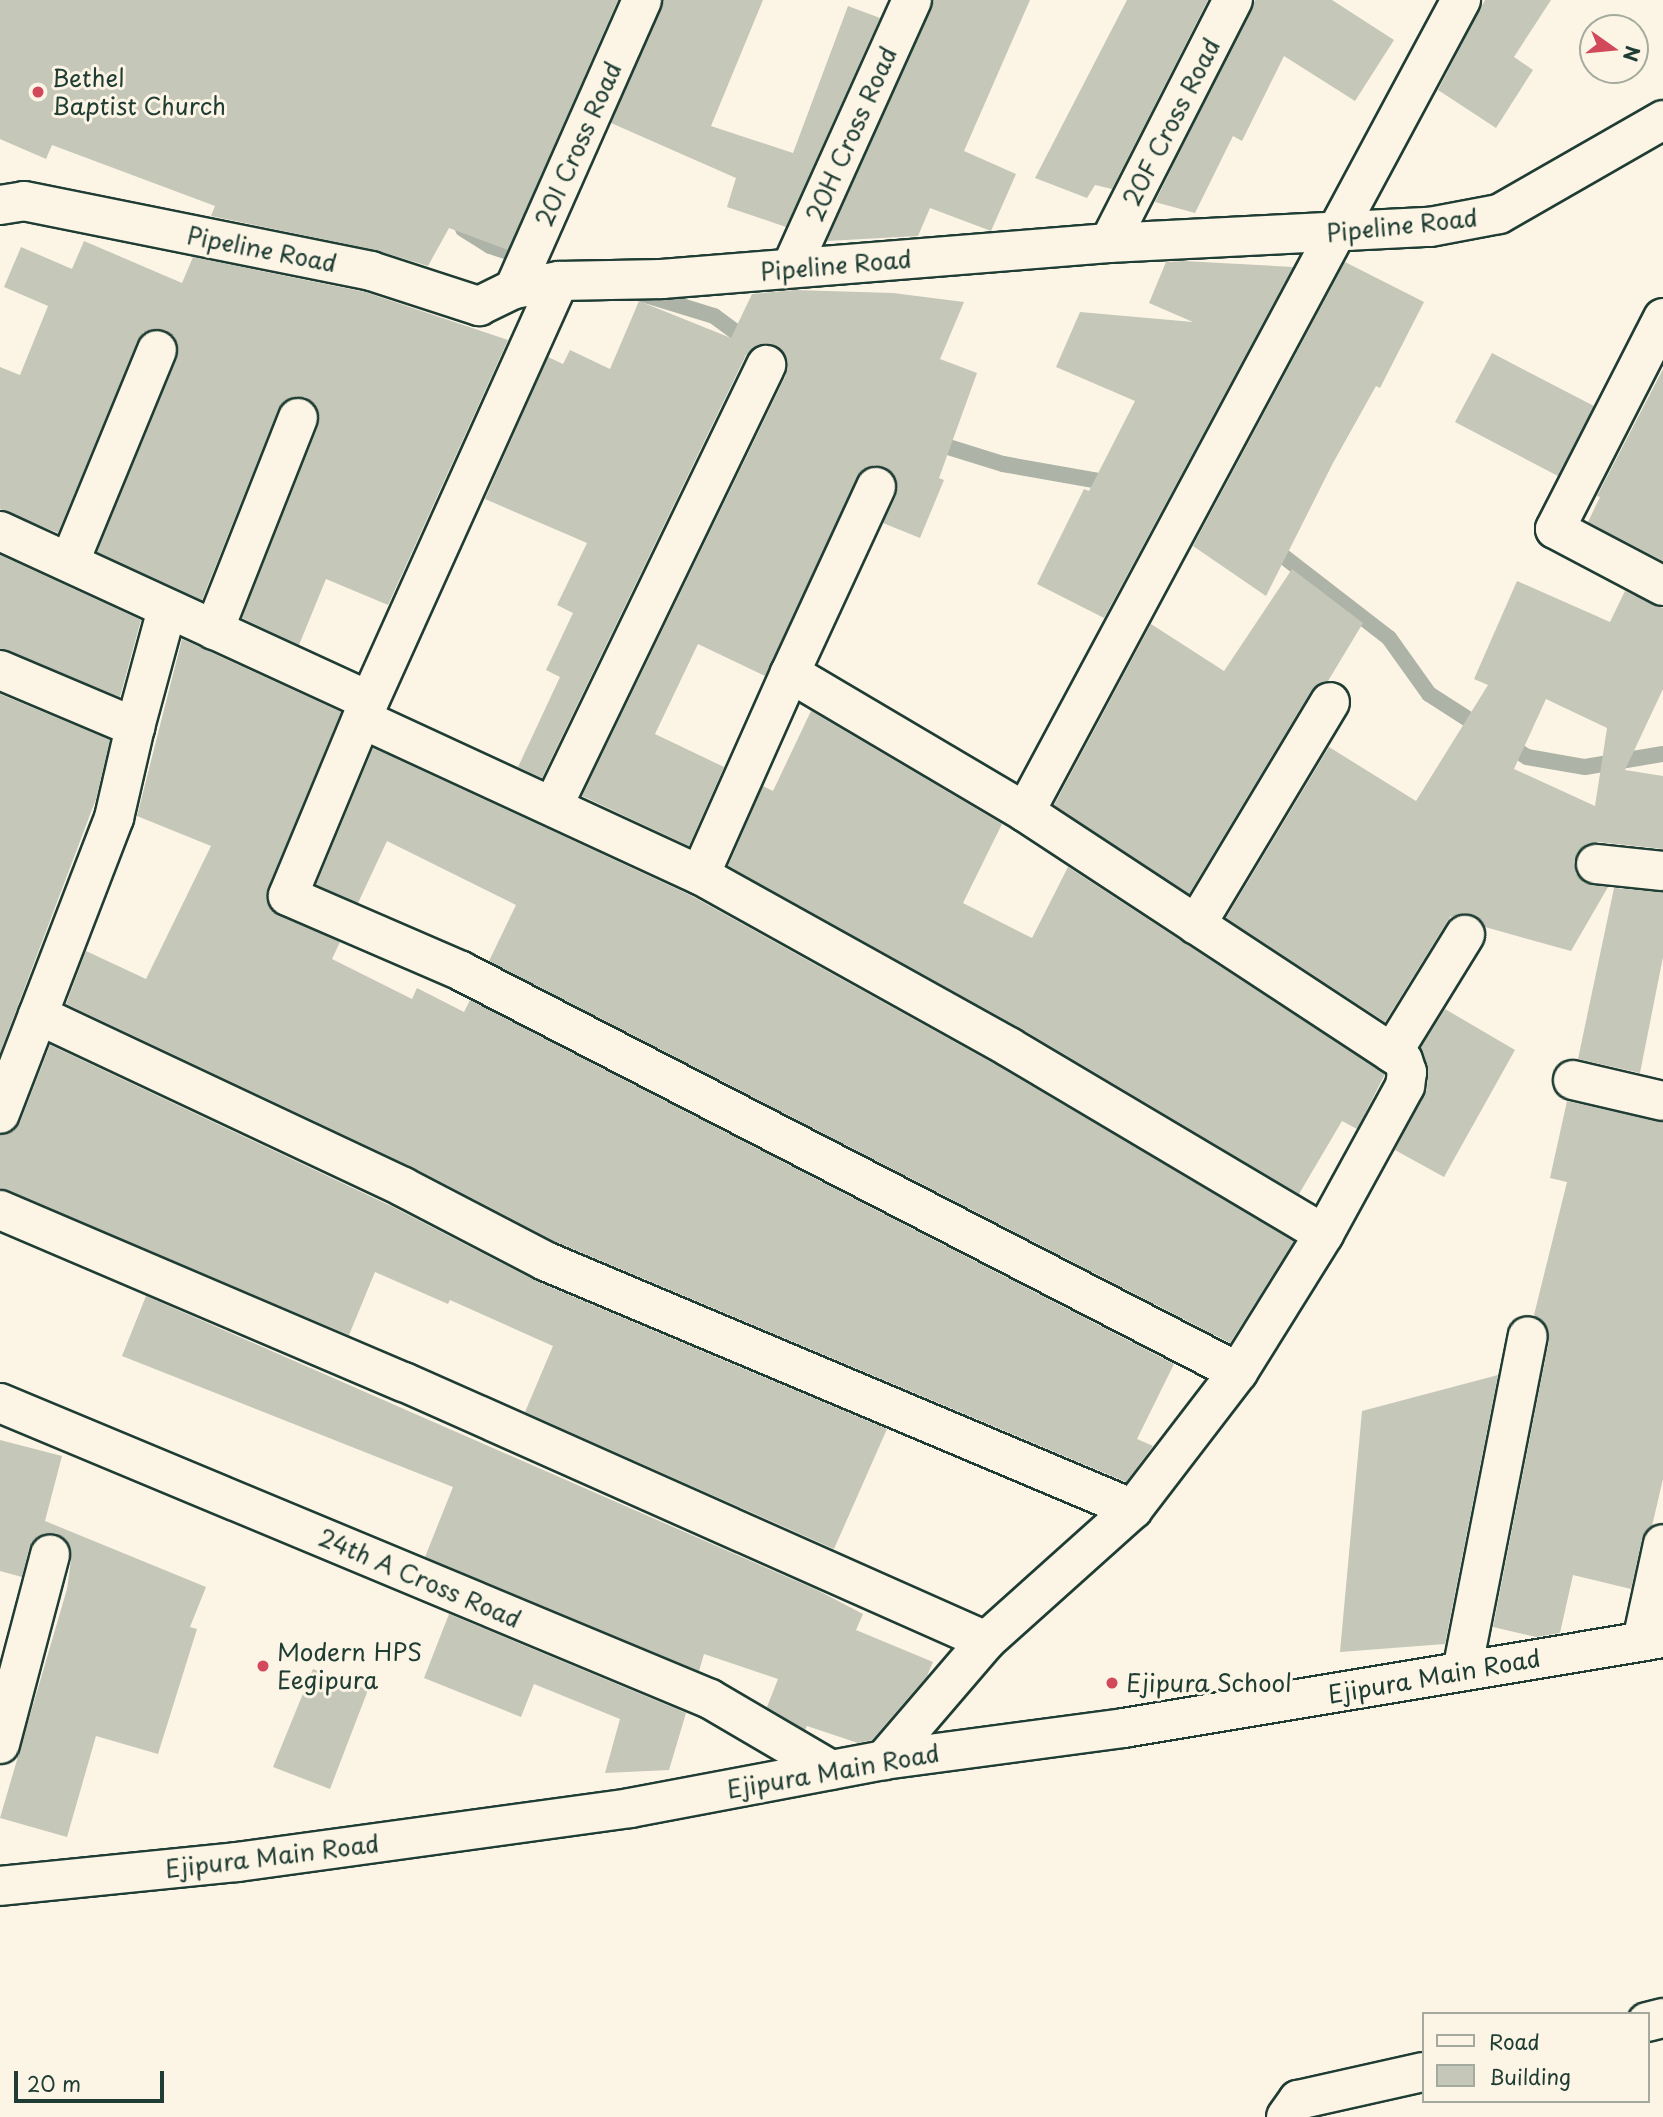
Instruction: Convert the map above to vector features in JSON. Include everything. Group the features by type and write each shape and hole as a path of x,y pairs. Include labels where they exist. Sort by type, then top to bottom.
{"street":[{"name":"20I Cross Road","path":"514,289 642,0"},
{"name":"20H Cross Road","path":"791,268 912,0"},
{"name":"20F Cross Road","path":"1108,243 1233,0"},
{"path":"1025,812 1333,233 1461,0"},
{"name":"Pipeline Road","path":"0,205 24,201 372,271 479,306 514,289 559,281 791,268 1108,243 1430,227 1499,214 1663,120"},
{"path":"559,281 365,710 288,896 461,971 1238,1372"},
{"path":"1663,318 1555,529 1663,586"},
{"path":"70,561 158,350"},
{"path":"553,806 766,365"},
{"path":"214,629 298,418"},
{"path":"700,875 876,487"},
{"path":"0,531 214,629 553,806 700,875 1009,1047 1324,1234"},
{"path":"0,1114 114,818 167,609"},
{"path":"0,670 135,727"},
{"path":"790,673 1025,812 1403,1060 1405,1086 1324,1234 1238,1372 1133,1510 986,1641 884,1760"},
{"path":"1196,925 1330,702"},
{"path":"1596,864 1663,871"},
{"path":"1392,1053 1465,935"},
{"path":"38,1015 403,1187 545,1261 1133,1510"},
{"path":"1573,1080 1663,1101"},
{"path":"0,1210 404,1382 986,1641"},
{"path":"1462,1671 1528,1336"},
{"name":"24th A Cross Road","path":"0,1403 710,1699 831,1769"},
{"path":"1653,1639 1663,1544"},
{"path":"0,1744 50,1555"},
{"name":"Ejipura Main Road","path":"0,1885 434,1837 630,1808 884,1760 1124,1728 1653,1639"},
{"path":"1286,2117 1298,2100 1422,2072"}],"building":[{"path":"0,0 618,0 508,250 449,228 428,266 375,250 211,216 215,206 52,145 46,159 0,139"},
{"path":"663,0 763,0 711,126 793,153 848,6 880,18 786,227 727,207 736,178 611,123"},
{"path":"934,0 1030,0 964,151 1016,174 991,231 930,208 918,236 827,241"},
{"path":"1127,0 1208,0 1112,189 1095,185 1087,198 1035,178"},
{"path":"1255,0 1332,0 1394,40 1355,101 1284,56 1242,141 1233,136 1195,213 1155,202"},
{"path":"1485,0 1551,0 1514,57 1533,70 1496,128 1438,90"},
{"path":"84,241 182,283 193,257 365,292 508,340 388,605 326,579 299,645 242,618 318,426 315,405 305,397 285,401 278,410 202,600 97,552 177,358 175,337 165,330 144,332 137,342 58,533 0,509 0,367 20,375 48,306 4,287 21,247 72,269"},
{"path":"1166,262 1293,267 1104,618 1037,584 1084,489 1089,491 1135,401 1056,367 1080,312 1193,322 1149,303"},
{"path":"1345,262 1424,302 1380,388 1376,386 1333,463 1266,596 1193,546"},
{"path":"795,290 893,293 964,302 940,359 977,373 939,478 944,480 920,538 883,523 896,496 893,474 875,465 864,469 765,676 698,644 655,734 724,767 689,846 582,796 786,375 784,353 765,343 746,355 542,778 518,767 560,677 546,670 573,613 557,605 587,543 485,499 548,357 563,364 570,350 610,369 639,301 731,338 752,294"},
{"path":"1492,353 1594,406 1558,476 1455,422"},
{"path":"1663,369 1663,561 1588,522 1600,497 1597,496"},
{"path":"0,555 141,620 120,697 0,649"},
{"path":"1292,569 1363,623 1328,681 1311,691 1189,894 1054,805 1151,624 1224,671"},
{"path":"1517,581 1610,622 1625,591 1663,608 1663,689 1625,770 1663,776 1663,849 1598,842 1579,851 1576,873 1584,882 1608,887 1571,951 1485,927 1466,913 1450,917 1385,1022 1226,918 1329,747 1416,801 1488,685 1474,679","holes":["1546,699 1607,728 1595,806 1514,769"]},
{"path":"182,639 341,712 268,888 271,910 340,942 332,959 412,999 417,988 464,1012 470,1000 1174,1364 1137,1439 1153,1446 1126,1482 554,1241 412,1167 66,1004 86,951 146,979 211,846 137,816"},
{"path":"0,694 110,740 96,799 0,1053"},
{"path":"811,711 1002,824 963,903 1032,938 1068,867 1385,1074 1357,1129 1342,1121 1299,1194 1020,1028 728,866 763,786 773,791"},
{"path":"373,748 690,895 998,1066 1294,1241 1230,1343 489,961 516,905 387,841 358,903 316,885"},
{"path":"1614,888 1663,892 1663,957 1640,1073 1578,1059"},
{"path":"1445,1009 1515,1050 1444,1177 1395,1150 1427,1090 1428,1066 1420,1049"},
{"path":"50,1045 393,1207 536,1281 887,1429 834,1549 525,1412 553,1346 450,1300 448,1304 375,1272 349,1335 0,1188 0,1135 13,1131 20,1122"},
{"path":"1567,1101 1663,1122 1663,1479 1652,1526 1642,1539 1631,1589 1573,1575 1560,1633 1536,1637 1493,1627 1549,1340 1548,1328 1534,1315 1567,1182 1550,1178"},
{"path":"146,1296 817,1590 863,1614 856,1630 933,1662 927,1676 872,1740 858,1743 807,1726 805,1730 767,1707 778,1679 704,1654 699,1671 425,1557 453,1487 122,1356"},
{"path":"1498,1375 1445,1644 1340,1652 1362,1411"},
{"path":"0,1440 62,1456 45,1521 206,1587 190,1627 197,1629 158,1754 96,1736 67,1837 0,1818 67,1589 71,1560 66,1540 45,1534 29,1549 22,1577 0,1571"},
{"path":"449,1614 686,1713 669,1770 605,1773 620,1719 534,1684 521,1717 424,1678"},
{"path":"313,1669 368,1690 330,1789 273,1767"}],"waterway":[{"path":"463,229 490,246 528,258"},
{"path":"636,292 714,316 752,344"},
{"path":"929,441 1003,464 1115,484"},
{"path":"1270,546 1389,638 1429,694 1485,730"},
{"path":"1504,742 1527,757 1585,767 1663,754"}],"place":[{"name":"Bethel Baptist Church","path":"38,92"},
{"name":"Modern HPS Eegipura","path":"263,1666"},
{"name":"Ejipura School","path":"1112,1683"}]}
